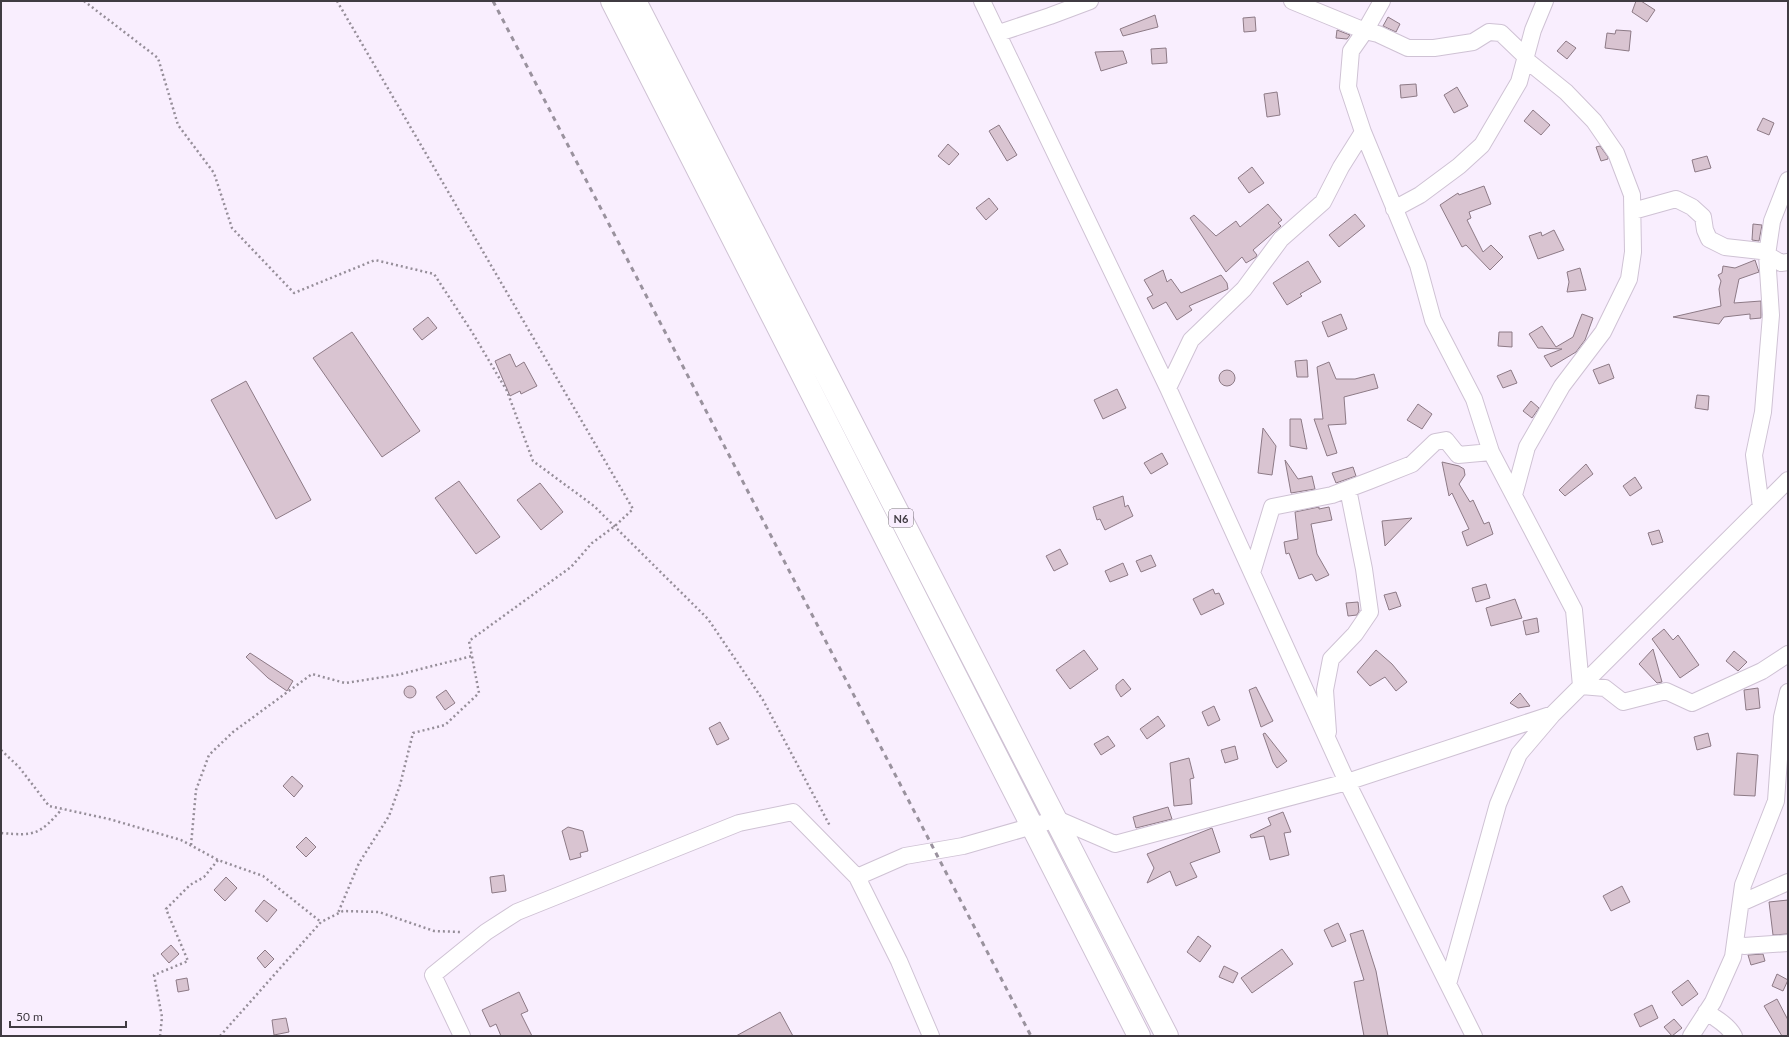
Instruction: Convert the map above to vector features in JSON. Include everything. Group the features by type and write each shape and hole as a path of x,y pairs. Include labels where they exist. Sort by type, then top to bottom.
{"highway":[{"name":"N6","path":"612,1 1139,1036"},
{"name":"N6","path":"635,1 1167,1036"}],"street":[{"path":"982,1 999,33 1168,388 1347,782 1474,1036"},
{"path":"999,33 1090,1"},
{"path":"1292,1 1365,31 1378,34 1408,48 1434,48 1473,42 1489,32 1501,33 1526,58 1566,92 1594,121 1616,153 1632,195 1633,252 1629,279 1603,332 1562,386 1527,447 1514,495"},
{"path":"1382,1 1365,31 1351,51 1348,87 1363,132 1418,266 1433,320 1474,399 1491,452 1574,610 1581,686"},
{"path":"1394,209 1420,195 1459,166 1482,145 1519,82 1544,1"},
{"path":"1168,388 1191,340 1244,288 1281,239 1324,202 1341,166 1363,132"},
{"path":"1761,507 1754,455 1763,412 1771,315 1767,255 1772,221 1788,180"},
{"path":"1633,211 1676,199 1692,206 1703,217 1705,230 1709,239 1725,247 1761,251 1781,263 1788,262"},
{"path":"1252,573 1272,506 1332,495 1412,464 1435,442 1446,440 1458,454 1491,452"},
{"path":"1448,984 1498,804 1519,754 1553,714 1788,480"},
{"path":"1329,743 1325,690 1331,660 1355,634 1370,612 1363,561 1348,489"},
{"path":"1581,686 1605,688 1624,702 1666,691 1692,703 1762,671 1788,654"},
{"path":"1691,1036 1706,1012 1733,957 1743,885 1776,801 1782,791 1782,716 1788,692"},
{"path":"857,877 905,856 963,846 1032,825 1056,820 1115,844 1347,782 1553,714"},
{"path":"462,1036 433,976 486,932 517,912 739,823 793,812 857,877 899,961 931,1036"},
{"path":"1741,903 1788,882"},
{"path":"1735,943 1744,946 1788,943"},
{"path":"1706,1012 1716,1018 1732,1032 1734,1036"}],"path":[{"path":"84,1 158,58 178,125 214,173 232,228 294,293 375,260 434,274 472,332 507,391 533,461 594,506 708,619 763,700 832,830"},
{"path":"337,1 633,509 615,526 592,543 571,567 469,641 479,693 445,725 413,733 400,785 389,816 358,863 338,913"},
{"path":"191,845 196,790 209,755 233,732 312,674 346,683 397,675 472,656"},
{"path":"1,750 19,766 48,806 109,819 182,840 218,860 263,876 321,922"},
{"path":"1,833 27,835 46,827 62,809"},
{"path":"160,1036 162,1017 154,975 188,961 166,909 190,885 204,877 218,860"},
{"path":"220,1036 321,922 343,911 379,912 434,932 486,932"}],"building":[{"path":"1636,1 1641,1 1655,10 1647,22 1632,12"},
{"path":"1155,15 1158,27 1123,36 1120,29"},
{"path":"1255,17 1256,31 1244,32 1243,18"},
{"path":"1388,17 1400,24 1396,32 1383,26"},
{"path":"1337,30 1350,35 1347,39 1336,38"},
{"path":"1616,30 1631,31 1629,51 1605,48 1607,33 1615,34"},
{"path":"1566,41 1576,48 1567,59 1557,51"},
{"path":"1166,48 1167,63 1152,64 1151,49"},
{"path":"1123,51 1127,63 1101,71 1095,52"},
{"path":"1416,84 1417,96 1401,98 1400,85"},
{"path":"1457,87 1468,106 1454,113 1444,95"},
{"path":"1277,92 1280,115 1267,117 1264,94"},
{"path":"1533,110 1550,125 1541,135 1524,121"},
{"path":"1763,118 1774,123 1769,135 1757,130"},
{"path":"999,125 1017,155 1007,161 989,131"},
{"path":"948,144 959,154 949,165 938,156"},
{"path":"1600,146 1608,159 1601,161 1596,147"},
{"path":"1707,156 1711,168 1695,172 1692,160"},
{"path":"1252,167 1264,183 1249,193 1238,178"},
{"path":"1484,186 1491,204 1469,212 1471,218 1467,220 1483,252 1491,245 1503,257 1490,270 1466,245 1462,247 1440,205 1458,193 1459,195"},
{"path":"989,198 998,209 986,220 976,208"},
{"path":"1268,204 1282,220 1278,223 1281,226 1253,250 1257,255 1256,257 1246,263 1242,257 1226,272 1190,218 1194,215 1216,236 1236,221 1240,227"},
{"path":"1355,214 1365,226 1339,247 1329,235"},
{"path":"1753,224 1762,225 1759,241 1752,240"},
{"path":"1554,230 1564,250 1538,259 1529,236 1541,232 1542,236"},
{"path":"1755,260 1759,272 1739,279 1734,303 1761,301 1761,318 1750,319 1750,314 1724,317 1719,324 1673,317 1721,306 1719,289 1721,281 1718,275 1722,273 1723,266 1735,268"},
{"path":"1308,261 1321,282 1300,294 1302,296 1287,305 1273,283"},
{"path":"1580,268 1586,290 1567,292 1569,282 1567,272"},
{"path":"1163,270 1167,282 1171,279 1181,293 1221,275 1227,283 1228,289 1189,306 1192,310 1177,320 1166,302 1153,309 1147,298 1153,295 1144,280"},
{"path":"1341,314 1347,329 1328,337 1322,322"},
{"path":"1582,314 1593,318 1585,340 1576,352 1551,367 1544,356 1562,349 1538,348 1529,334 1542,326 1556,347 1573,337"},
{"path":"428,317 437,328 422,340 413,329"},
{"path":"352,332 420,431 382,457 313,358"},
{"path":"1499,332 1512,332 1512,347 1498,346"},
{"path":"510,354 516,367 524,362 537,386 521,394 520,391 510,396 495,361"},
{"path":"1307,360 1308,377 1297,377 1295,361"},
{"path":"1329,362 1336,379 1355,379 1374,374 1378,388 1344,397 1346,424 1328,425 1337,453 1327,456 1314,419 1323,419 1317,367"},
{"path":"1609,364 1614,378 1599,384 1593,370"},
{"path":"1227,370 1234,375 1235,378 1230,385 1227,386 1220,381 1219,378 1224,371"},
{"path":"1511,370 1517,383 1503,388 1497,376"},
{"path":"246,381 311,500 276,519 211,400"},
{"path":"1117,389 1126,408 1103,419 1094,400"},
{"path":"1697,395 1709,396 1708,410 1695,408"},
{"path":"1531,401 1539,408 1532,418 1523,411"},
{"path":"1418,404 1432,414 1422,429 1407,420"},
{"path":"1290,419 1301,419 1307,449 1290,446"},
{"path":"1263,428 1276,446 1272,475 1258,473"},
{"path":"1162,453 1168,464 1151,474 1144,463"},
{"path":"1285,460 1298,479 1312,476 1315,489 1291,493"},
{"path":"1442,462 1459,466 1464,469 1465,475 1459,484 1470,502 1473,500 1484,524 1489,522 1493,534 1467,546 1462,532 1469,529 1452,493 1449,496"},
{"path":"1586,464 1593,474 1565,496 1559,490"},
{"path":"1353,467 1356,476 1336,483 1332,473"},
{"path":"1635,477 1642,488 1630,496 1623,486"},
{"path":"459,481 500,537 476,554 435,498"},
{"path":"540,483 563,512 541,530 517,500"},
{"path":"1123,496 1125,507 1128,505 1133,516 1105,530 1100,519 1097,520 1093,507"},
{"path":"1319,507 1319,509 1329,507 1332,520 1311,524 1317,554 1329,575 1316,581 1312,574 1299,579 1289,553 1286,554 1284,542 1298,539 1295,512"},
{"path":"1412,518 1385,546 1382,521"},
{"path":"1659,530 1663,542 1652,545 1648,533"},
{"path":"1060,549 1068,564 1054,571 1046,556"},
{"path":"1151,555 1156,566 1141,572 1136,561"},
{"path":"1123,563 1128,575 1110,582 1105,571"},
{"path":"1486,584 1490,598 1476,602 1472,588"},
{"path":"1213,589 1215,594 1219,593 1224,604 1201,615 1193,599"},
{"path":"1396,592 1401,606 1389,610 1384,595"},
{"path":"1515,599 1522,618 1491,626 1486,608"},
{"path":"1358,602 1359,611 1357,615 1348,616 1346,603"},
{"path":"1537,618 1539,632 1526,635 1523,621"},
{"path":"1664,629 1673,640 1678,635 1699,665 1680,678 1652,639"},
{"path":"1653,649 1662,682 1657,683 1639,664"},
{"path":"1084,650 1098,669 1070,689 1056,670"},
{"path":"1376,650 1392,664 1407,682 1396,691 1385,677 1370,686 1357,672"},
{"path":"1734,651 1747,662 1738,671 1726,661"},
{"path":"250,653 293,681 287,691 268,678 246,657"},
{"path":"1123,679 1131,689 1121,697 1116,689 1116,685"},
{"path":"412,686 415,687 415,697 408,698 405,697 404,690 405,687"},
{"path":"1256,687 1273,721 1261,727 1249,690"},
{"path":"1758,688 1760,708 1746,710 1744,690"},
{"path":"446,690 455,703 445,710 436,697"},
{"path":"1520,693 1530,706 1518,708 1510,703"},
{"path":"1214,706 1220,720 1208,726 1202,712"},
{"path":"1158,716 1165,726 1147,739 1140,729"},
{"path":"720,722 729,739 717,745 709,728"},
{"path":"1265,733 1287,761 1277,768 1273,762 1263,734"},
{"path":"1708,733 1711,746 1697,750 1694,737"},
{"path":"1108,736 1115,746 1101,755 1094,744"},
{"path":"1235,746 1238,759 1225,763 1221,750"},
{"path":"1737,753 1758,755 1755,796 1734,795"},
{"path":"1189,758 1194,778 1190,779 1192,804 1174,806 1170,763"},
{"path":"292,776 303,786 294,797 283,786"},
{"path":"1168,807 1172,819 1136,828 1133,817"},
{"path":"1283,812 1291,832 1284,833 1289,855 1270,860 1264,836 1251,838 1250,835 1271,825 1268,818"},
{"path":"568,827 583,831 588,851 580,853 581,857 570,860 562,831"},
{"path":"1212,828 1220,852 1190,863 1197,877 1176,886 1170,871 1147,883 1154,868 1147,854"},
{"path":"306,837 316,847 306,857 296,847"},
{"path":"504,875 506,891 492,893 490,877"},
{"path":"226,877 237,888 225,901 214,890"},
{"path":"1622,886 1630,902 1611,911 1603,896"},
{"path":"264,900 277,910 267,922 255,911"},
{"path":"1788,900 1788,934 1773,935 1769,902"},
{"path":"1338,923 1346,941 1332,947 1324,930"},
{"path":"1363,930 1376,971 1388,1036 1364,1036 1354,982 1364,980 1350,934"},
{"path":"1198,936 1211,946 1200,962 1187,952"},
{"path":"171,945 179,954 169,963 161,954"},
{"path":"1282,949 1293,964 1252,993 1241,978"},
{"path":"265,950 274,959 265,968 257,958"},
{"path":"1763,954 1765,961 1751,965 1748,955"},
{"path":"1224,966 1238,973 1233,983 1219,977"},
{"path":"1777,974 1788,980 1783,991 1772,986"},
{"path":"187,978 189,990 178,992 176,980"},
{"path":"1688,980 1698,994 1682,1006 1672,992"},
{"path":"519,992 528,1011 521,1014 532,1036 501,1036 496,1024 490,1027 482,1010"},
{"path":"1777,999 1788,1020 1788,1036 1782,1036 1764,1006"},
{"path":"1652,1005 1658,1018 1640,1027 1634,1014"},
{"path":"780,1012 793,1036 736,1036"},
{"path":"286,1018 289,1032 274,1035 272,1020"},
{"path":"1674,1019 1682,1028 1672,1036 1664,1027"}],"railway":[{"path":"493,1 1031,1036"}]}
